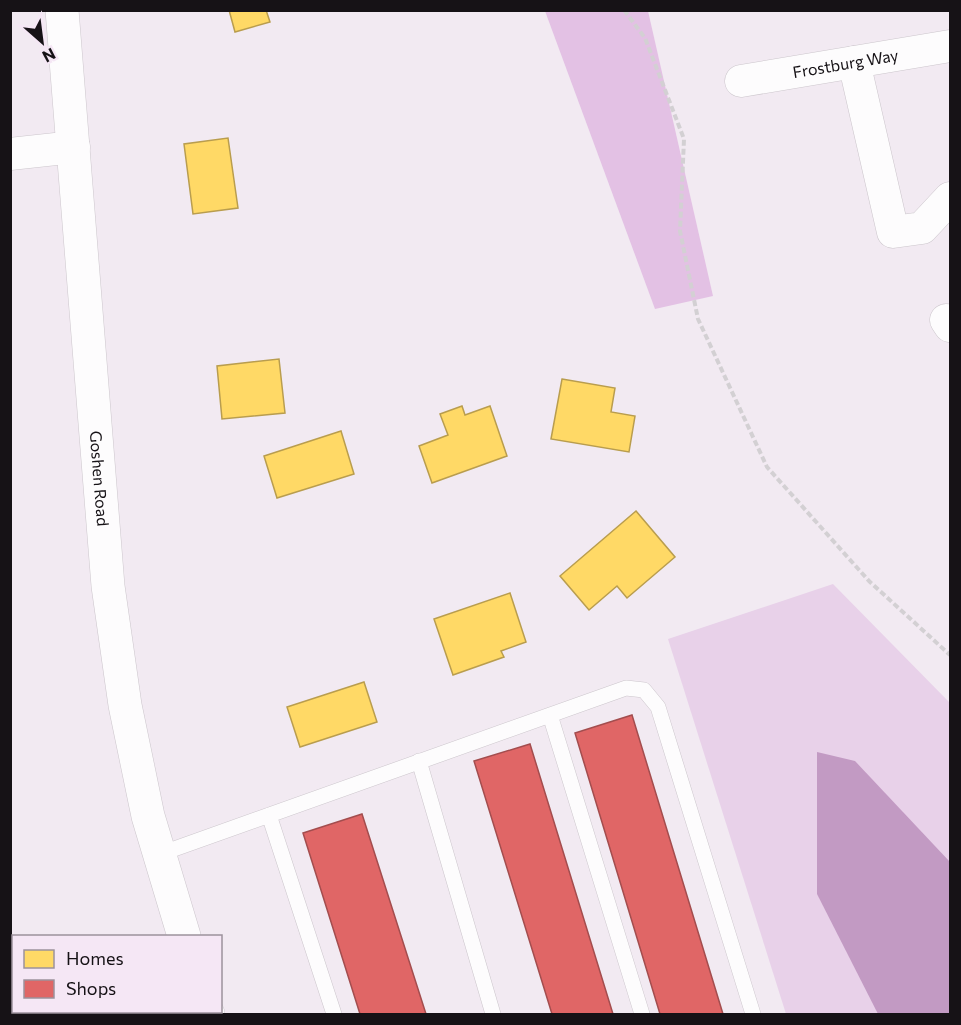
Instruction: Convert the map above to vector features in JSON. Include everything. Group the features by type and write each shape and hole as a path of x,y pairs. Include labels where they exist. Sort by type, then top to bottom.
{"street":[{"name":"Goshen Road","path":"62,10 108,586 124,705 148,816 184,935"},
{"name":"Frostburg Way","path":"741,81 951,46"},
{"path":"854,62 893,232 922,228 951,198"},
{"path":"10,154 74,147"}],"lane":[{"path":"159,854 626,688 644,690 657,707 753,1014"},
{"path":"550,715 642,1014"},
{"path":"419,762 493,1014"},
{"path":"269,815 334,1014"}],"path":[{"path":"624,10 645,38 684,139 680,231 698,319 767,467 869,581 951,655"}],"shaded area":[{"path":"545,11 648,11 713,296 655,309"},
{"path":"833,584 950,703 950,1014 786,1014 668,639"},
{"path":"817,752 855,761 950,862 950,1014 878,1014 817,894"}],"building: Homes":[{"path":"229,10 266,10 270,22 235,32"},
{"path":"228,138 238,208 193,214 184,144"},
{"path":"279,359 285,413 222,419 217,366"},
{"path":"562,379 615,388 611,412 635,416 629,452 551,439"},
{"path":"462,406 465,415 490,406 507,456 432,483 419,446 448,435 440,414"},
{"path":"341,431 354,474 277,498 264,456"},
{"path":"636,511 675,557 627,598 617,586 589,610 560,576"},
{"path":"510,593 526,642 501,651 504,657 453,675 434,619"},
{"path":"364,682 377,722 300,747 287,707"}],"building: Shops":[{"path":"632,715 723,1014 660,1014 575,733"},
{"path":"530,744 613,1014 552,1014 474,761"},
{"path":"362,814 426,1014 360,1014 303,833"}]}
